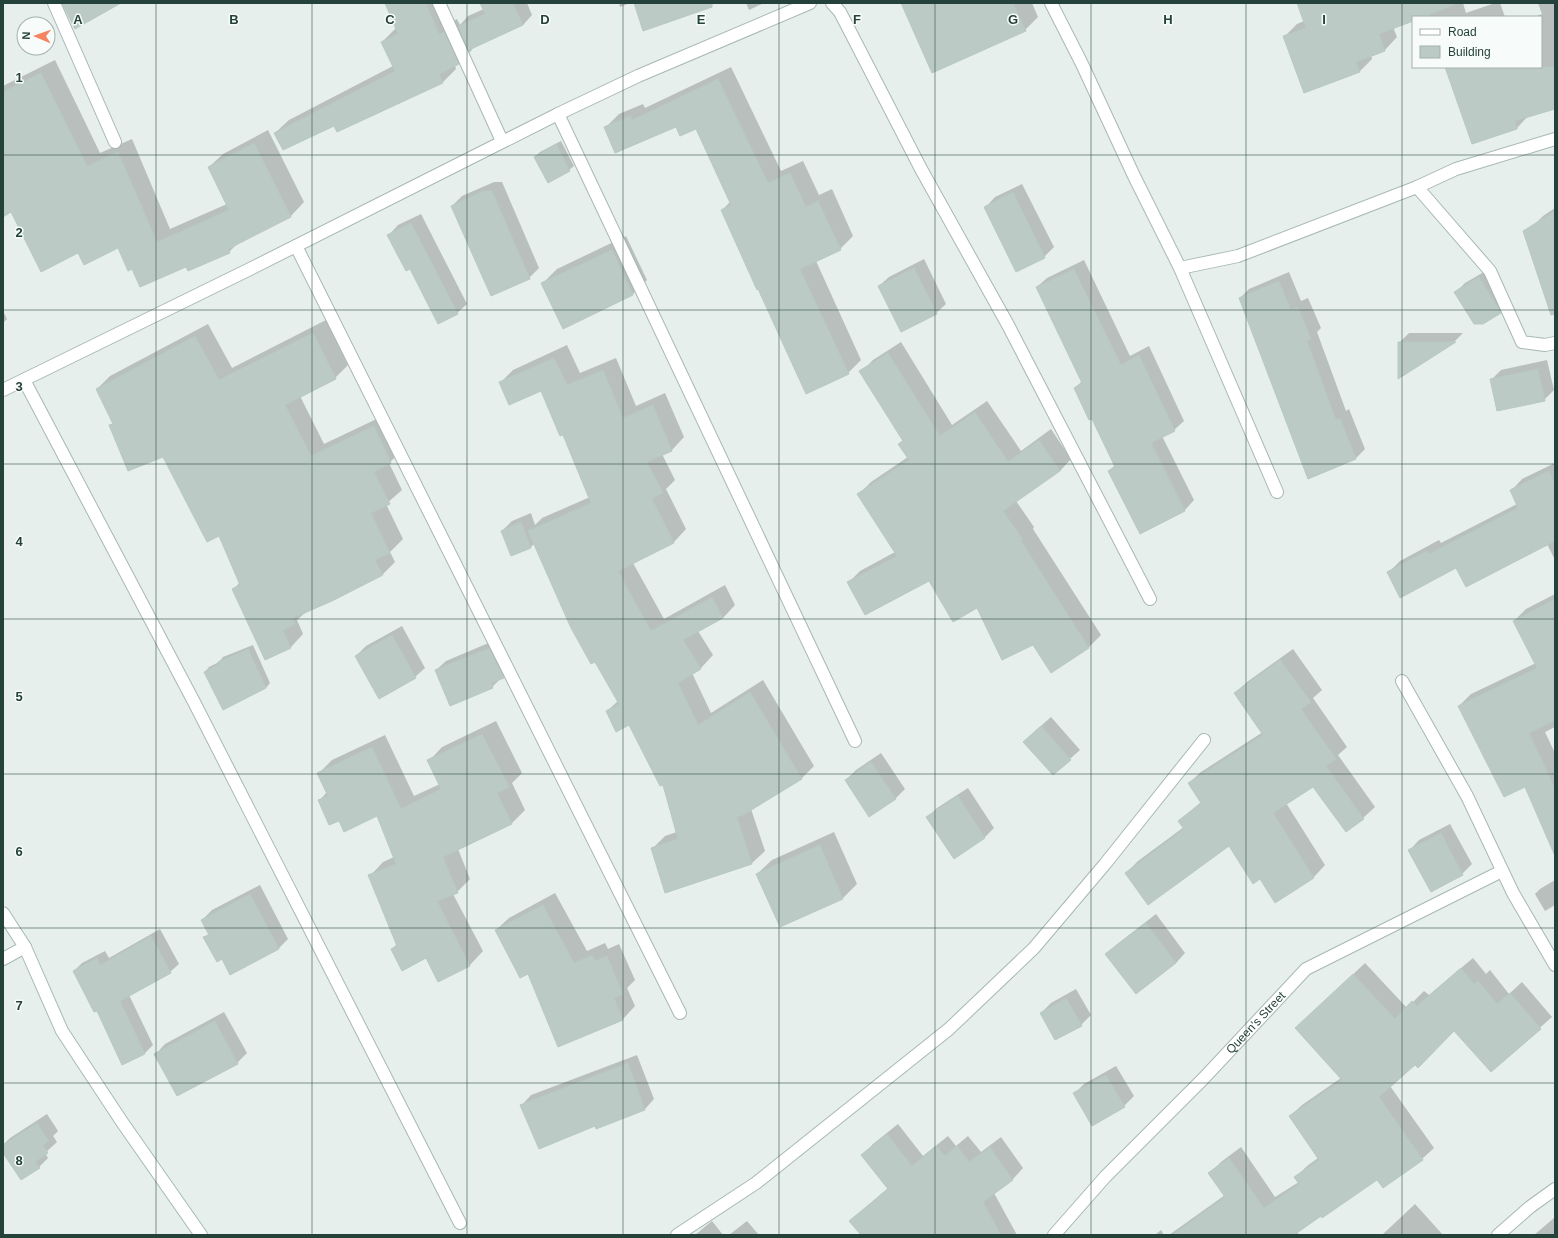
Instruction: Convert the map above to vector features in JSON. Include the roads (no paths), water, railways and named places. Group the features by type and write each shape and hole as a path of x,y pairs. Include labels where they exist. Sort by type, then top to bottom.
{"street":[{"path":"54,3 115,142"},
{"path":"439,3 502,141"},
{"path":"3,390 296,246 558,114 638,76 810,3"},
{"path":"832,3 840,12 921,168 1008,325 1150,599"},
{"path":"1052,3 1086,71 1134,176 1180,268 1277,492"},
{"path":"558,114 856,741"},
{"path":"1180,268 1238,256 1417,187 1456,169 1555,139"},
{"path":"1417,187 1490,271 1522,342 1545,345 1555,343"},
{"path":"296,246 680,1013"},
{"path":"24,380 194,702 460,1223"},
{"path":"1402,681 1467,796 1502,872 1555,965"},
{"path":"677,1235 756,1184 949,1028 1034,948 1105,864 1204,740"},
{"name":"Queen’s Street","path":"1054,1235 1105,1177 1203,1079 1306,969 1502,872"},
{"path":"3,913 25,947 62,1032 122,1122 201,1235"},
{"path":"3,959 25,947"},
{"path":"1498,1235 1530,1207 1555,1188"}]}
